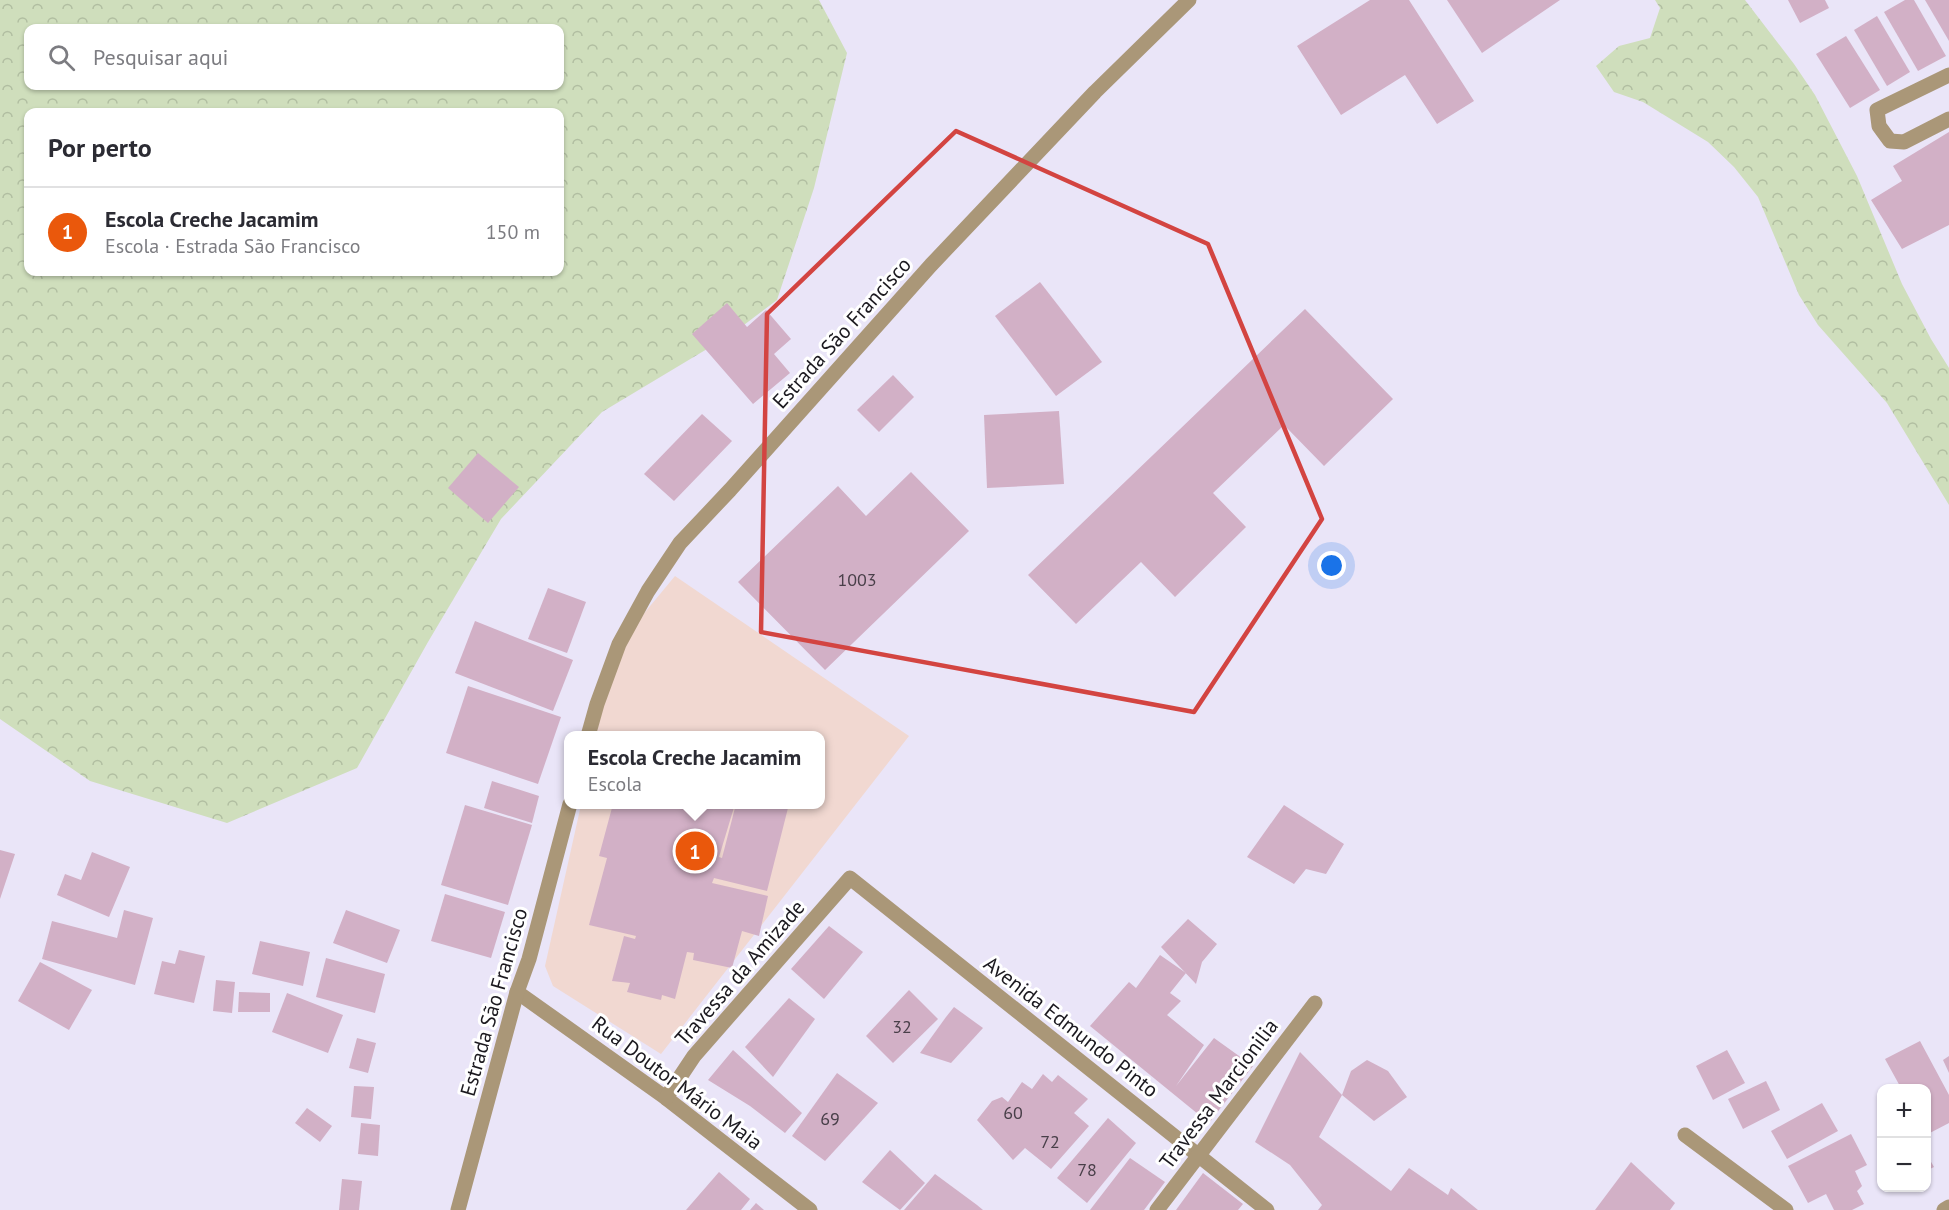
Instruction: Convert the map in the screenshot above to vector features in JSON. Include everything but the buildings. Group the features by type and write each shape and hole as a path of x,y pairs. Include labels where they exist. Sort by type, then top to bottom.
{"street":[{"name":"Estrada São Francisco","path":"589,731 619,644 648,591 680,543 931,265 1095,92 1189,0"},
{"path":"1949,75 1876,110 1879,126 1890,141 1904,142 1949,120"},
{"name":"Estrada São Francisco","path":"458,1210 569,809"},
{"name":"Travessa da Amizade","path":"666,1098 694,1056 850,878"},
{"name":"Avenida Edmundo Pinto","path":"850,878 1267,1210"},
{"name":"Rua Doutor Mário Maia","path":"517,992 666,1098 810,1210"},
{"name":"Travessa Marcionilia","path":"1157,1210 1315,1003"},
{"path":"1686,1135 1785,1210"},
{"path":"1944,1210 1949,1207"}],"highlighted area":[{"path":"956,131 1208,244 1322,519 1194,712 761,632 767,314"}],"shaded area":[{"path":"675,576 909,736 661,1054 553,986 545,966 580,809 825,809 825,731 597,731 612,662 636,623"}],"green space":[{"path":"0,0 819,0 847,53 814,188 777,300 732,334 602,412 501,519 357,768 227,823 90,781 0,719"},
{"path":"1655,0 1745,0 1815,95 1857,176 1902,284 1949,368 1949,505 1887,403 1818,325 1799,295 1758,197 1734,167 1708,142 1643,102 1614,92 1596,66 1619,46 1650,38 1660,8"}],"place":[{"name":"Escola Creche Jacamim","path":"695,851"}]}
